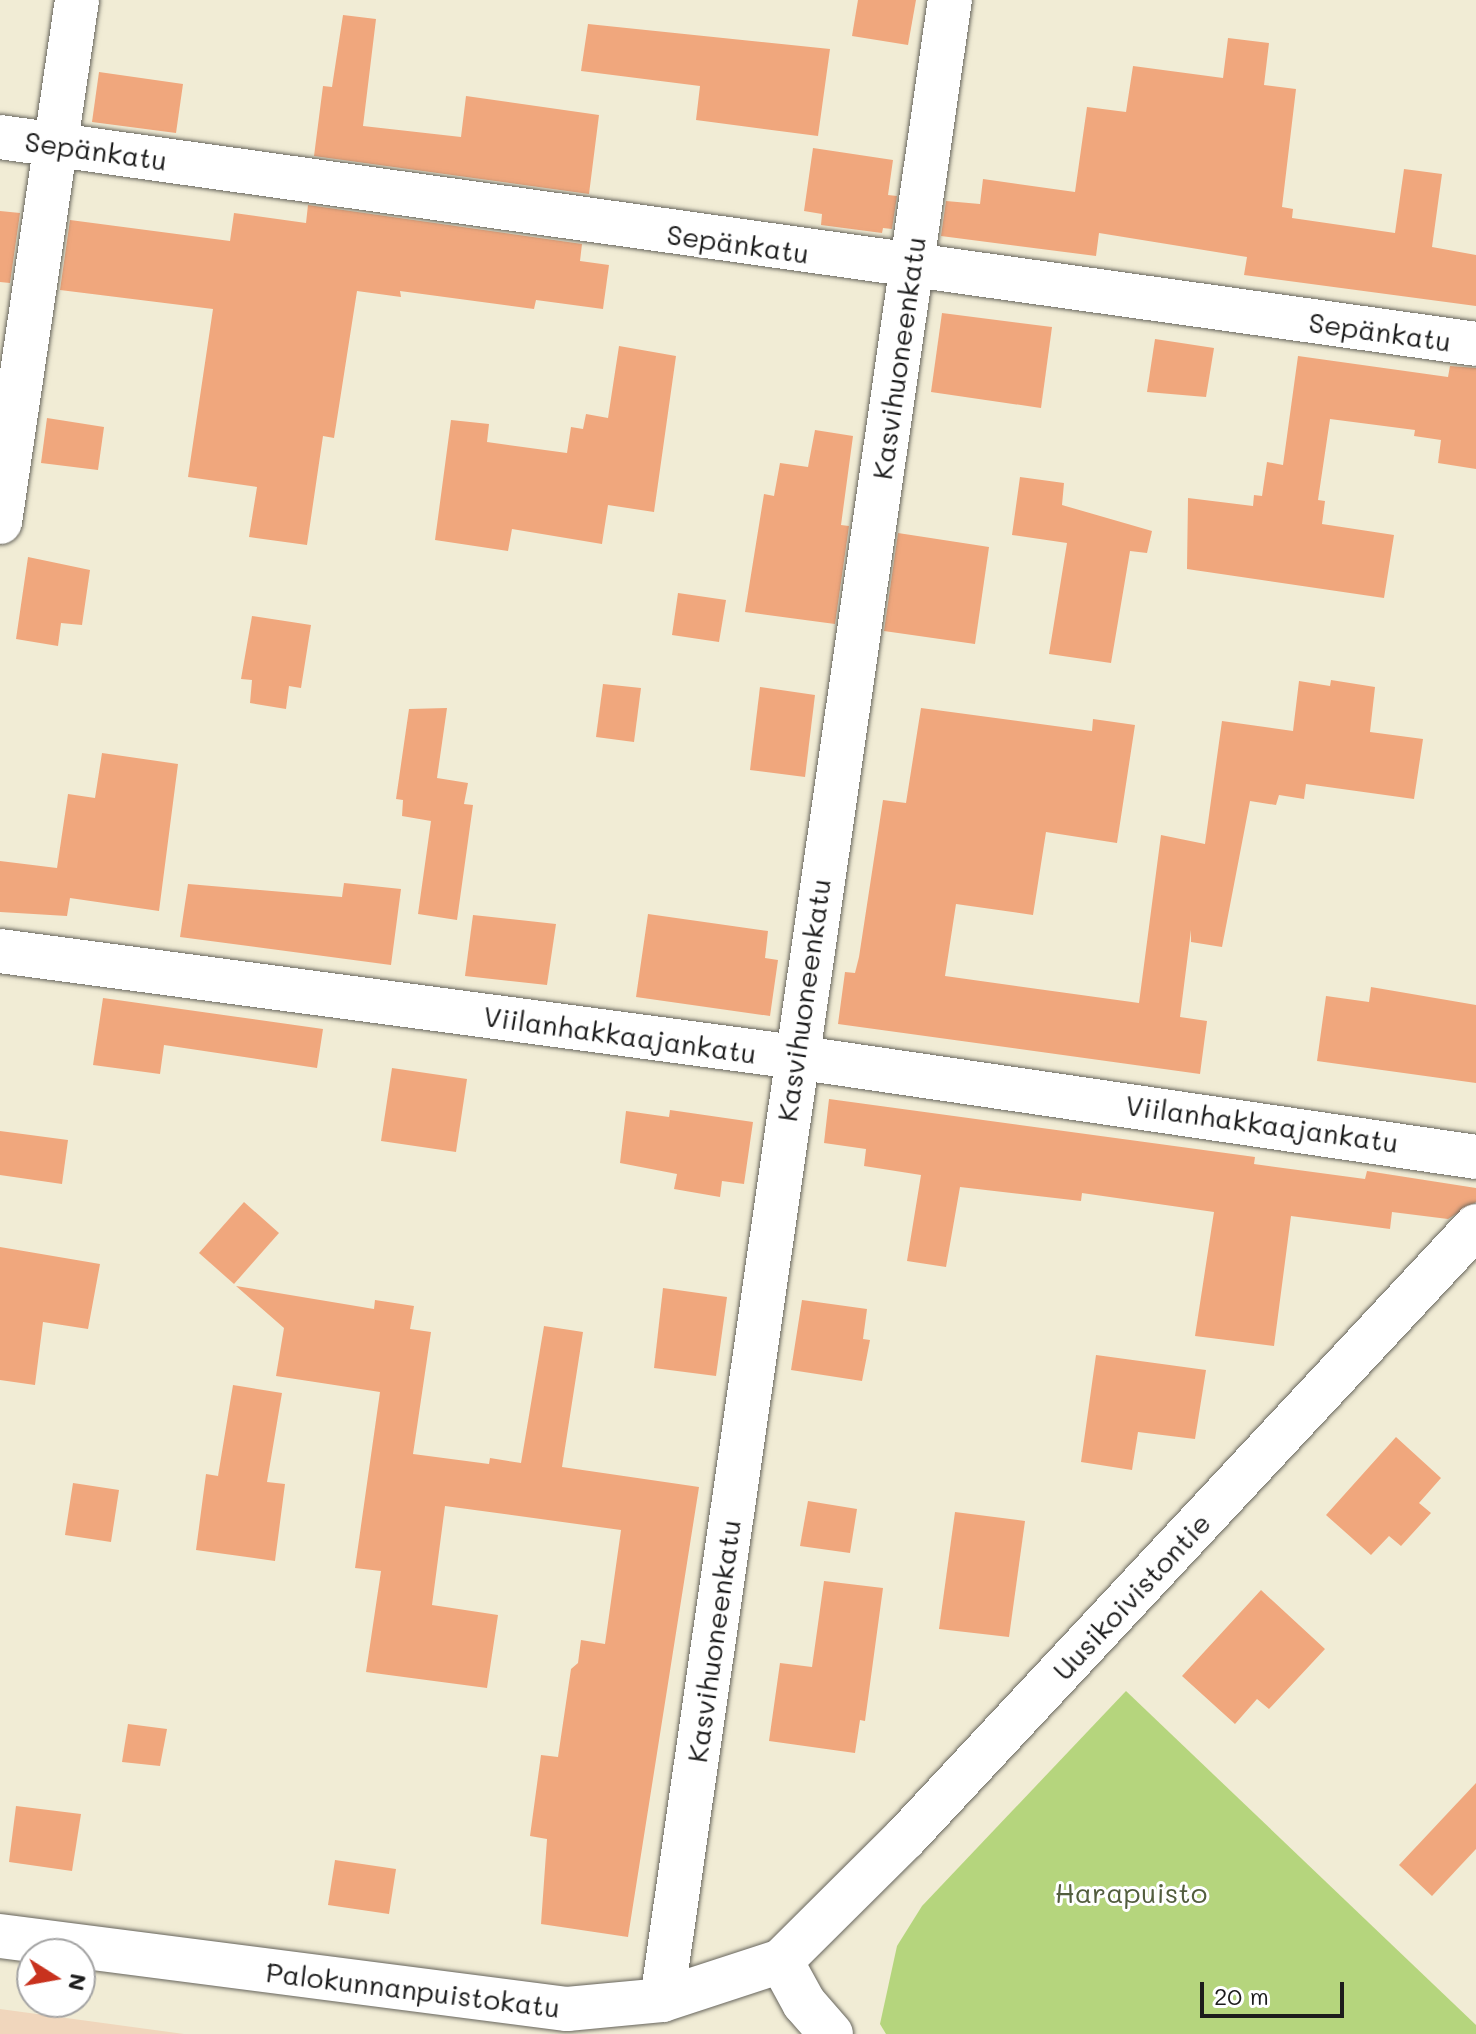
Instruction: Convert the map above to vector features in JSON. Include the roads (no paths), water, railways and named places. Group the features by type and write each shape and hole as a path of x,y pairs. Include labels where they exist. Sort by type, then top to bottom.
{"street":[{"path":"0,522 77,0"},
{"name":"Kasvihuoneenkatu","path":"662,2000 795,1057 950,0"},
{"name":"Sepänkatu","path":"0,137 911,268 1476,344"},
{"name":"Viilanhakkaajankatu","path":"0,951 795,1057 1476,1157"},
{"name":"Uusikoivistontie","path":"781,1961 905,1838 1476,1226"},
{"name":"Palokunnanpuistokatu","path":"0,1936 491,2002 567,2009 662,2000 781,1961"},
{"path":"781,1961 804,2003 831,2034"}],"park label":[{"name":"Harapuisto","path":"1131,1892"}]}
